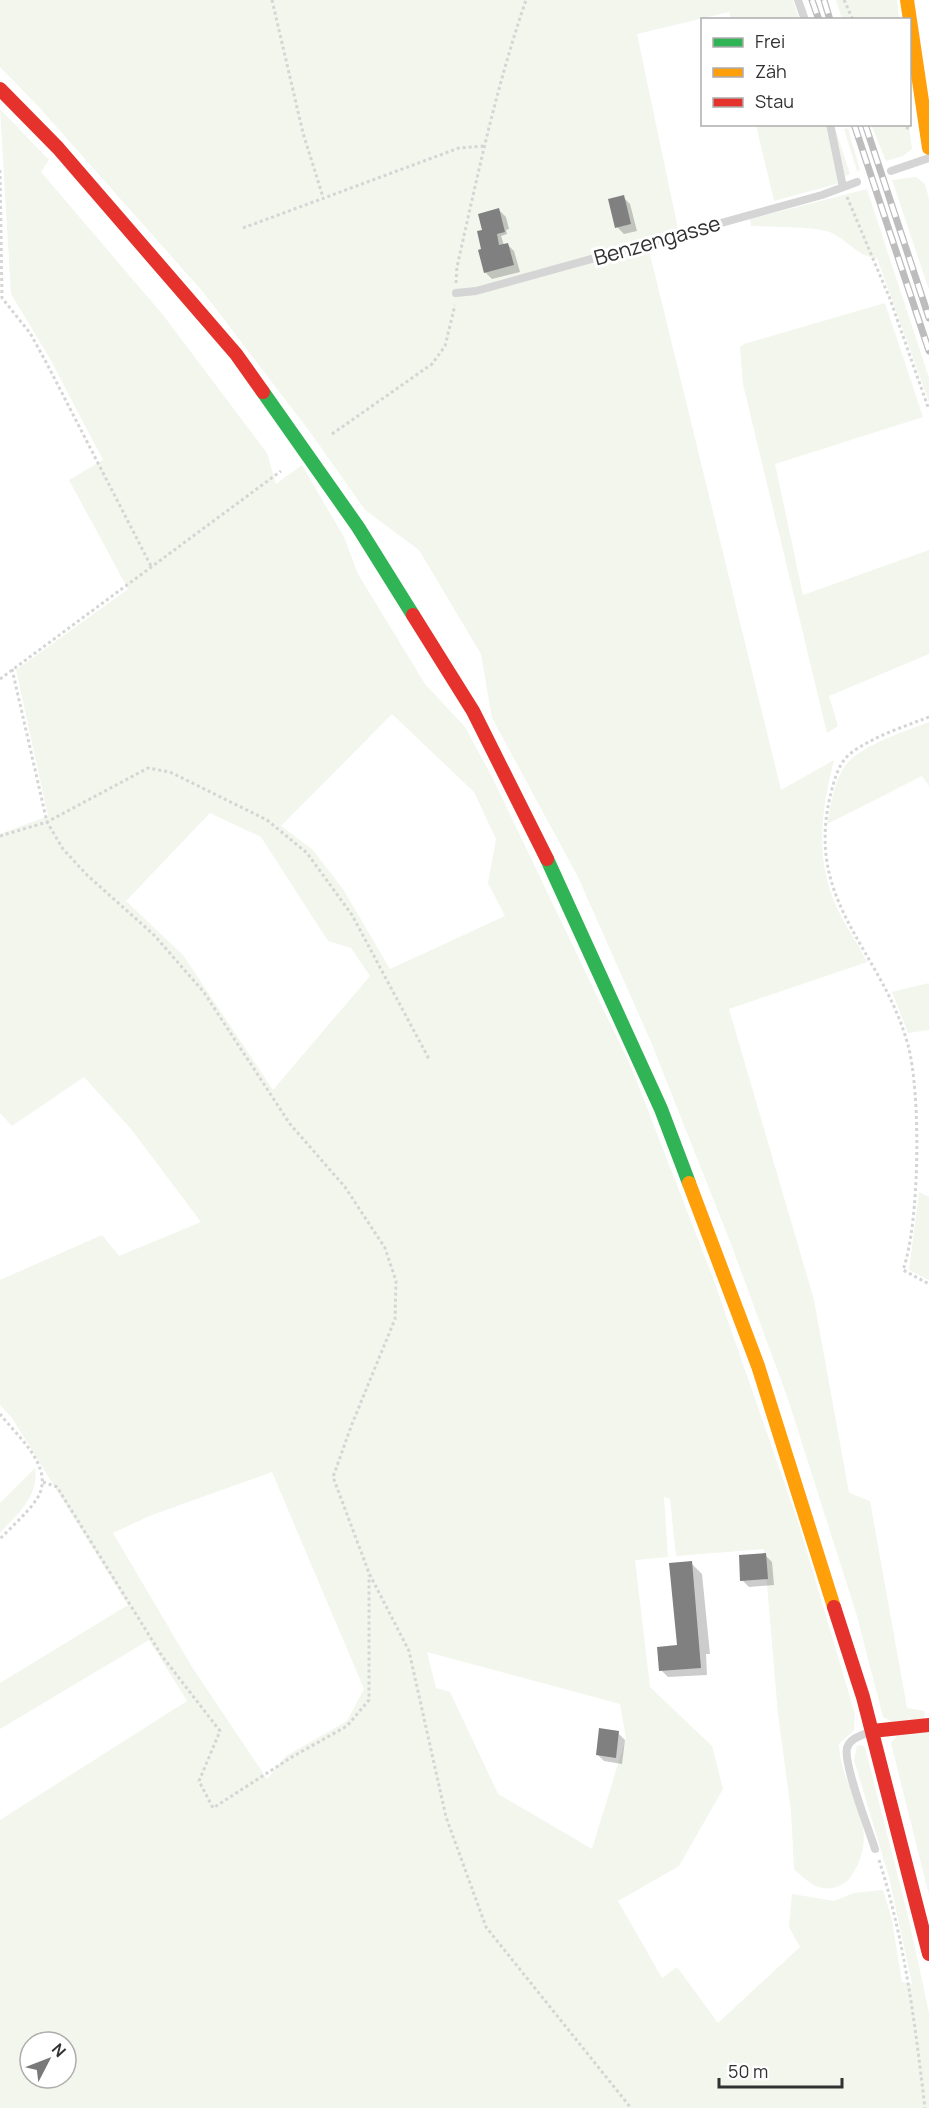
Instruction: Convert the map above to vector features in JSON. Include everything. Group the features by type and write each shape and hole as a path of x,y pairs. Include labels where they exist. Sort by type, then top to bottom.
{"main road":[{"path":"907,0 910,18"},
{"path":"911,27 929,148"},
{"path":"0,89 66,156 236,354 358,527 473,711 599,968 661,1109 758,1366 810,1525 872,1731 929,1954"},
{"path":"872,1731 929,1725"}],"lane":[{"path":"798,0 804,18"},
{"path":"830,126 843,187"},
{"path":"891,171 929,158"},
{"name":"Benzengasse","path":"456,293 476,291 857,182"},
{"path":"872,1731 852,1740 847,1749 849,1768 875,1849"}],"path":[{"path":"272,0 303,133 323,197"},
{"path":"332,434 432,363 445,346 452,325 457,267 484,146 513,37 526,0"},
{"path":"844,0 852,18"},
{"path":"243,228 459,148 484,146"},
{"path":"0,170 2,298 0,303"},
{"path":"843,187 890,299 929,410"},
{"path":"2,298 30,333 151,566"},
{"path":"0,679 281,471"},
{"path":"12,669 47,822 63,849 87,875 153,934 203,991 290,1124 345,1187 385,1248 396,1281 395,1319 333,1477 369,1573 409,1651 446,1817 486,1927 631,2108"},
{"path":"929,717 891,731 850,754 839,767 824,830 824,852 842,915 866,951 888,993 908,1046 915,1101 915,1166 908,1255 903,1270 929,1284"},
{"path":"0,836 47,822 148,768 170,772 267,820 307,852 352,915 429,1059"},
{"path":"0,1414 40,1465 43,1482 38,1497 0,1539"},
{"path":"43,1482 57,1487 162,1656 220,1731 199,1781 213,1808 292,1757 347,1726 369,1700 369,1573"},
{"path":"875,1849 896,1921 907,1976 918,2040 925,2108"}],"shaded area":[{"path":"0,0 793,0 799,18 731,18 729,12 637,34 678,229 646,238 781,790 834,760 825,801 823,860 833,899 867,962 729,1009 814,1300 849,1493 870,1501 907,1708 925,1711 924,1720 896,1724 883,1717 857,1616 788,1399 731,1244 651,1042 578,877 492,718 481,654 419,550 365,510 310,432 203,292 38,106 0,67"},
{"path":"836,0 897,0 899,18 842,18"},
{"path":"0,109 49,160 41,172 163,315 267,453 276,484 302,465 344,537 358,574 425,684 465,727 493,779 632,1069 713,1278 799,1525 855,1714 854,1730 839,1744 845,1775 861,1818 864,1833 863,1848 858,1864 847,1881 827,1889 815,1886 794,1869 791,1811 778,1714 764,1549 676,1556 670,1499 664,1497 668,1557 635,1560 650,1687 712,1746 723,1789 679,1866 618,1901 662,1978 677,1967 718,2023 800,1947 789,1927 792,1894 834,1901 854,1893 883,1890 892,1920 902,1982 912,1984 889,1877 854,1760 857,1746 865,1747 909,1920 929,2013 929,2108 0,2108 0,1820 187,1701 149,1640 0,1729 0,1683 128,1605 12,1418 0,1405 0,1280 102,1235 119,1256 201,1222 131,1129 84,1077 12,1126 0,1113 0,834 48,816 16,670 128,589 69,480 103,460 49,357 11,294","holes":["392,714 474,792 496,839 488,883 505,916 390,969 343,889 312,849 281,826","210,813 261,837 328,941 351,948 370,976 273,1090 183,955 126,901","272,1472 364,1689 347,1721 286,1756 267,1779 192,1667 113,1533 152,1515","427,1652 620,1704 626,1738 592,1849 498,1794 450,1692 436,1688"]},
{"path":"756,126 826,126 840,183 774,201"},
{"path":"834,126 850,174 845,176"},
{"path":"871,126 909,126 912,149 903,156 886,161"},
{"path":"848,128 860,170 857,171 844,129"},
{"path":"916,177 925,184 929,199 929,290 892,180"},
{"path":"867,189 929,378 929,402 877,258 864,255 837,236 825,231 751,226 750,219"},
{"path":"885,303 923,417 775,464 803,595 929,550 929,654 829,696 838,726 827,733 743,384 740,347"},
{"path":"929,722 929,786 922,776 827,824 837,782 849,761 869,747"},
{"path":"929,983 929,1030 908,1033 892,992"},
{"path":"919,1192 929,1197 929,1280 909,1270"},
{"path":"35,1468 34,1488 26,1504 0,1533 0,1503"},
{"path":"929,1730 929,1895 891,1743 899,1734"}],"building":[{"path":"624,195 631,224 615,228 608,199"},
{"path":"499,208 505,232 497,234 499,245 508,243 514,265 484,273 478,250 481,249 477,231 482,230 478,214"},
{"path":"766,1553 768,1579 740,1581 739,1555"},
{"path":"692,1561 701,1668 659,1671 657,1647 677,1645 669,1563"},
{"path":"599,1728 619,1731 616,1758 596,1755"}],"railway":[{"path":"812,0 818,18"},
{"path":"824,0 829,18"},
{"path":"855,126 929,351"},
{"path":"866,126 929,318"}],"traffic: fast":[{"path":"263,392 358,527 413,615"},
{"path":"547,859 661,1109 689,1183"}],"traffic: slow":[{"path":"907,0 910,18"},
{"path":"911,27 929,148"},
{"path":"689,1183 758,1366 834,1607"}],"traffic: jam":[{"path":"0,89 58,148 236,354 263,392"},
{"path":"413,615 473,711 547,859"},
{"path":"834,1607 863,1697 929,1954"},
{"path":"872,1731 929,1725"}]}
